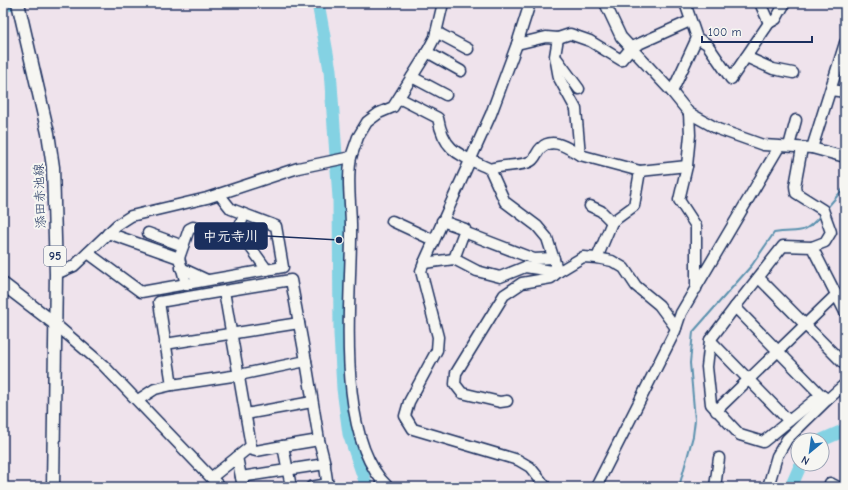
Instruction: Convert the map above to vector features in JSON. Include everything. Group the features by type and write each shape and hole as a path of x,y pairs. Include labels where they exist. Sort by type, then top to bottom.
{"main road":[{"name":"添田赤池線","path":"18,3 48,133 53,167 56,274 54,323 53,487"},
{"path":"3,284 54,323"}],"street":[{"path":"388,487 380,480 362,440 352,399 349,373 352,233 347,157 367,122 380,113 393,107 399,98 427,52 436,32 443,3"},
{"path":"530,3 517,44 491,114 421,271 423,284 438,336 437,350 409,402 405,416 413,429 518,460 530,467 546,487"},
{"path":"605,3 621,37 632,47 689,113 718,129 763,145 807,148 845,157"},
{"path":"685,3 697,38 707,44 731,79 769,23 776,19 785,3"},
{"path":"760,3 769,23"},
{"path":"517,44 546,36 558,38 570,34 577,36 621,60 632,47 690,21"},
{"path":"436,32 468,49"},
{"path":"558,38 555,56 559,78 576,109 580,155"},
{"path":"672,92 697,38"},
{"path":"845,43 831,90 807,148 795,186 796,193 823,210 831,232 826,242 812,247 783,246 710,340 707,367 711,404 716,411 740,435 763,442 790,421 845,384"},
{"path":"427,52 461,71"},
{"path":"555,56 579,89"},
{"path":"746,56 773,69 793,73"},
{"path":"412,77 446,95"},
{"path":"831,90 845,92"},
{"path":"399,98 438,118 441,134 445,142 455,152 490,169 505,202 537,226 547,238 558,272"},
{"path":"689,113 690,135 687,166 679,200 696,226 696,289"},
{"path":"596,487 676,328 681,313 784,146 796,120"},
{"path":"490,169 499,166 528,163 534,160 541,148 551,143 560,144 580,155 640,172 687,166"},
{"path":"56,274 74,266 108,233 131,216 220,194 298,168 347,157"},
{"path":"597,258 612,222 634,206 640,172"},
{"path":"88,253 141,292 283,267 276,226 230,209 220,194"},
{"path":"590,206 601,211 612,222"},
{"path":"235,239 244,215"},
{"path":"392,221 434,240"},
{"path":"442,221 465,229 454,258"},
{"path":"187,297 180,263 183,246 189,229 193,227 235,239 249,245 269,269 273,283"},
{"path":"464,232 534,259 554,258"},
{"path":"108,233 180,263 207,280"},
{"path":"148,233 183,246"},
{"path":"812,247 845,312"},
{"path":"507,401 500,402 462,394 456,384 456,373 504,295 522,283 551,278 583,257 597,258 612,262 624,268 636,286 659,305 676,328"},
{"path":"424,263 454,258 477,271 500,278 525,267 558,272"},
{"path":"759,278 845,365"},
{"path":"172,385 159,302 291,280 306,361 318,440 325,464 328,486 311,487"},
{"path":"212,477 251,446 224,291"},
{"path":"716,411 837,294"},
{"path":"735,307 824,397"},
{"path":"54,323 103,365 220,487"},
{"path":"166,344 299,323"},
{"path":"710,340 790,421"},
{"path":"138,400 155,389 172,385 306,361"},
{"path":"768,487 778,456 787,439 824,397"},
{"path":"246,414 312,402"},
{"path":"248,449 256,451 318,440"},
{"path":"283,446 291,487"},
{"path":"237,457 242,487"},
{"path":"715,487 719,458"},
{"path":"241,476 325,464"}],"waterway":[{"path":"3,6 13,3"},
{"path":"318,3 330,70 339,198 340,334 343,389 349,434 367,487"},
{"path":"826,209 845,187"},
{"path":"679,487 693,436 695,420 690,363 693,332 752,265 774,233 800,231 809,227 821,215"},
{"path":"830,437 845,430"},
{"path":"791,487 798,472"}],"place":[{"name":"中元寺川","path":"339,240"}]}
